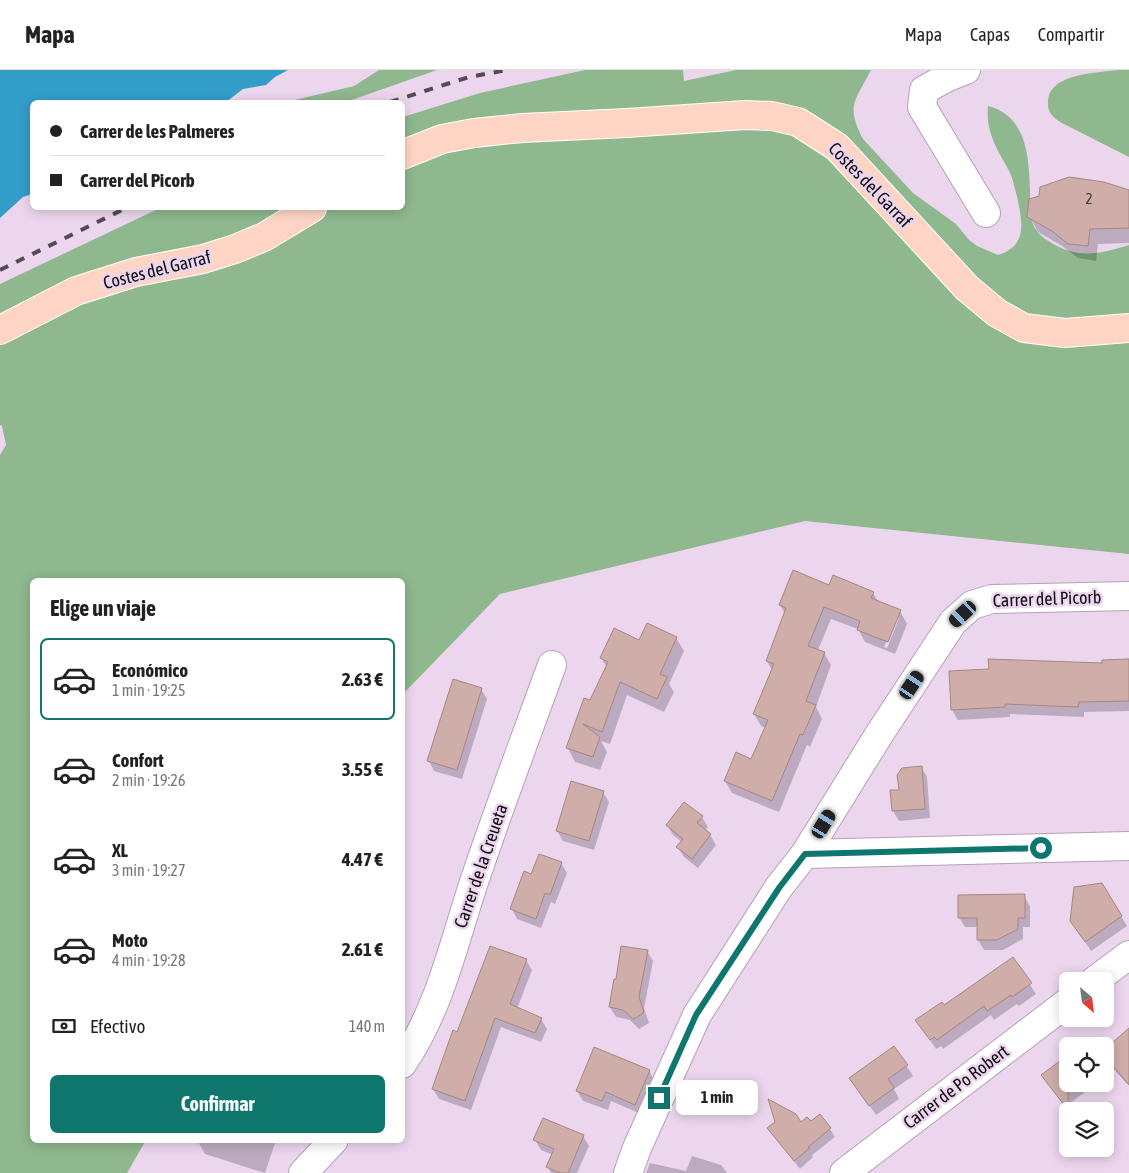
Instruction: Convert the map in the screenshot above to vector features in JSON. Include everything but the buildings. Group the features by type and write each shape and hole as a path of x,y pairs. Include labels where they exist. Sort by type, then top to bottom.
{"main road":[{"name":"Costes del Garraf","path":"405,154 442,139 474,133 522,128 746,115 772,116 798,122 837,147 967,288 997,313 1024,328 1064,333 1129,328"},
{"name":"Costes del Garraf","path":"0,330 76,291 136,272 203,259 235,249 264,237 309,210"}],"street":[{"path":"966,70 924,90 922,108 986,213"},
{"name":"Carrer del Picorb","path":"628,1173 637,1148 696,1015 779,888 805,854 880,733 954,622 972,605 992,599 1129,596"},
{"name":"Carrer de la Creueta","path":"405,1060 414,1048 434,1004 473,886 552,665"},
{"path":"805,854 1129,846"},
{"path":"1106,972 1129,955"},
{"name":"Carrer de Po Robert","path":"844,1173 1059,1009"},
{"path":"303,1173 331,1143"}],"green space":[{"path":"379,70 437,70 352,100 294,100 354,86"},
{"path":"585,70 683,70 684,81 736,70 871,70 857,96 854,110 858,128 863,139 913,193 956,224 969,240 977,246 998,255 1014,246 1018,241 1021,227 1018,201 1011,175 996,147 988,121 988,106 1001,111 1018,128 1027,152 1031,217 1034,227 1039,233 1055,245 1074,252 1101,252 1129,245 1129,554 805,521 500,594 405,692 405,578 30,578 30,1143 144,1143 127,1173 0,1173 0,455 6,445 2,426 0,425 0,284 156,210 405,210 405,116 480,93"},
{"path":"1118,70 1129,70 1129,157 1060,122 1052,115 1048,107 1051,91 1057,84 1066,79"}],"water":[{"path":"0,70 288,70 275,77 266,85 243,89 229,100 30,100 30,195 23,197 0,218"}],"railway":[{"path":"396,100 469,77 507,70"},
{"path":"0,270 122,210"}],"route":[{"path":"659,1098 696,1015 779,888 805,854 1041,848"}]}
